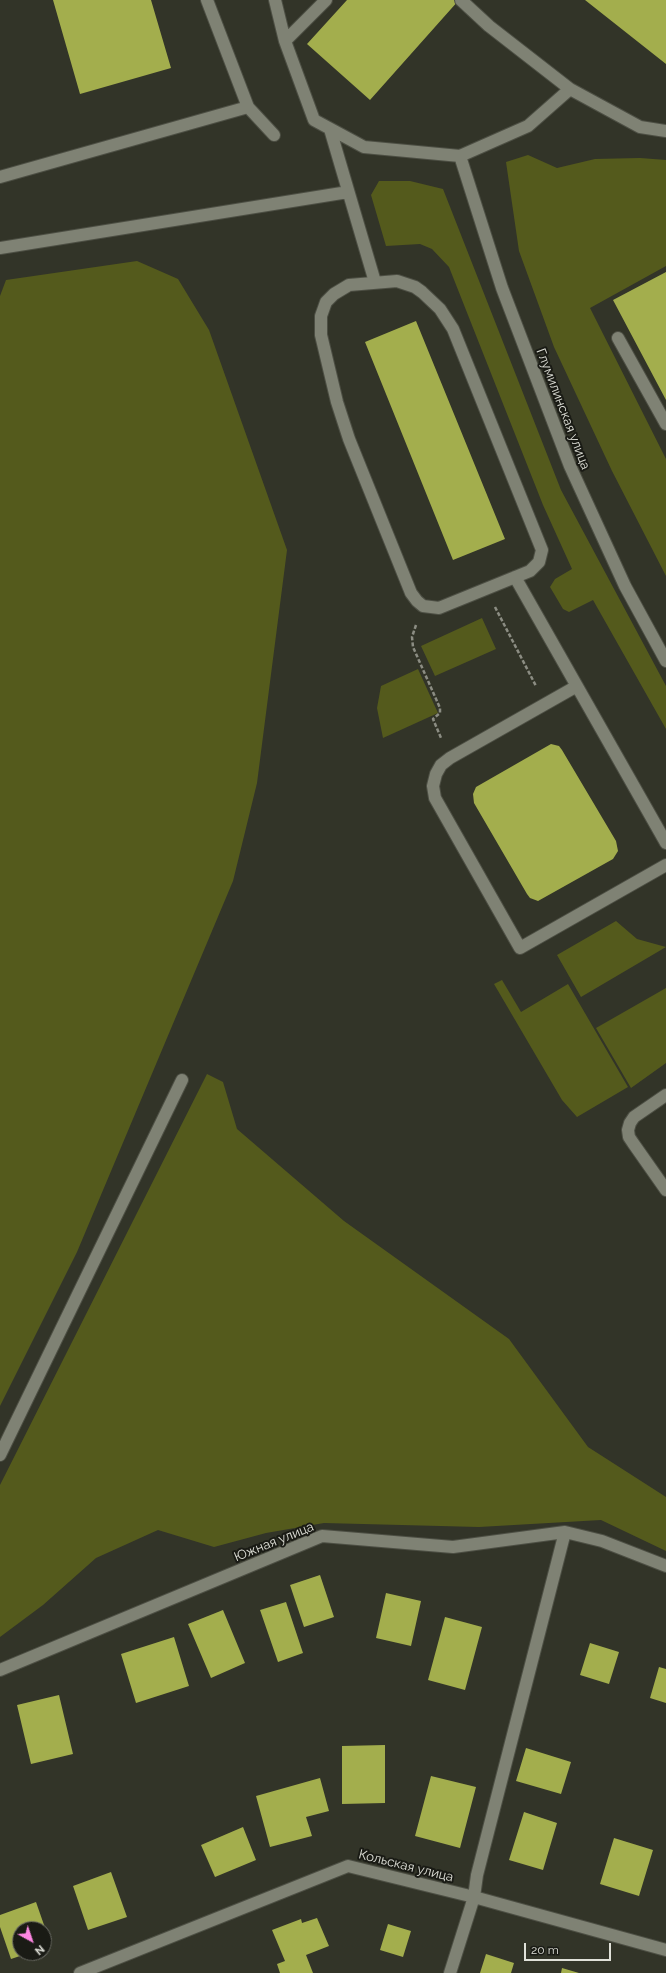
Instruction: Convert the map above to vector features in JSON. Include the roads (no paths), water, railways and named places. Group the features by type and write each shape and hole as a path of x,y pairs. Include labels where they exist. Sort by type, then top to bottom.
{"street":[{"path":"207,0 248,107 274,135"},
{"path":"275,0 285,41 314,120 364,147 460,156 528,126 570,89"},
{"path":"285,41 326,0"},
{"path":"461,0 489,26 570,89 640,127 666,131"},
{"path":"0,177 248,107"},
{"path":"330,129 375,282"},
{"name":"Глумилинская улица","path":"460,156 502,288 564,452 625,586 666,661"},
{"path":"0,248 348,192"},
{"path":"375,282 397,282 415,287 440,309 453,329 541,544 541,556 539,562 530,571 440,608 423,606 411,593 353,452 337,402 321,335 321,316 326,302 334,294 349,286 375,282"},
{"path":"618,338 666,424"},
{"path":"515,577 666,843"},
{"path":"577,686 450,758 441,765 436,774 433,786 435,798 520,948 666,866"},
{"path":"0,1454 182,1080"},
{"path":"666,1095 634,1118 630,1122 628,1130 629,1137 666,1190"},
{"path":"450,1973 474,1897 477,1874 565,1532"},
{"name":"Южная улица","path":"0,1670 322,1536 453,1547 565,1532 602,1541 666,1566"},
{"name":"Кольская улица","path":"80,1973 348,1866 474,1897 666,1950"}]}
